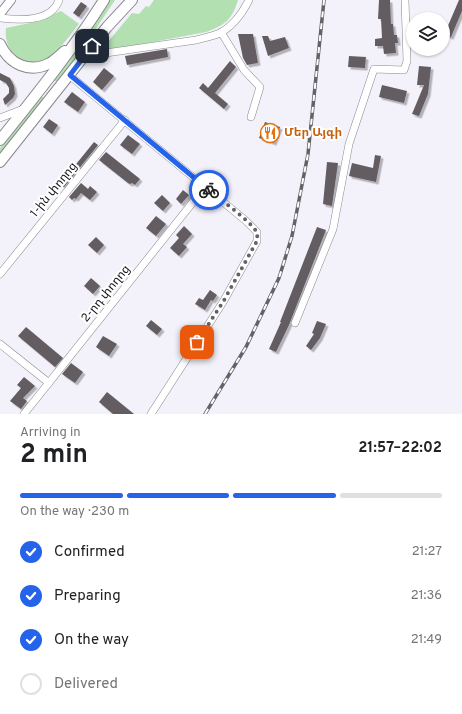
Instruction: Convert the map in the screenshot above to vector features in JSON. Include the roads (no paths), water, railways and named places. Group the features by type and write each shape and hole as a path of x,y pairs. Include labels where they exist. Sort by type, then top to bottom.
{"highway":[{"path":"0,140 79,40 104,0"},
{"path":"107,27 122,0"},
{"path":"0,162 107,27 132,0"},
{"path":"0,44 9,58 17,64 26,67 39,67 51,63 79,40"},
{"path":"43,87 51,87 53,96"}],"main road":[{"path":"0,14 10,1"}],"street":[{"path":"0,18 17,20 35,18 52,10 57,6 59,0"},
{"path":"85,56 196,40 221,32 231,25 249,0"},
{"path":"295,323 333,229 350,144 374,69 404,70 407,61 405,0"},
{"path":"221,32 244,70 260,87 251,117"},
{"path":"70,75 245,220 256,232 257,236 257,241 223,302 151,414"},
{"path":"0,118 26,108"},
{"name":"1-ին փողոց","path":"0,274 125,120"},
{"name":"2-րդ փողոց","path":"24,414 206,187"},
{"path":"0,344 49,382"}],"railway":[{"path":"205,414 246,347 279,278 292,236 308,154 324,0"}],"place":[{"name":"Մեր Այգի","path":"270,133"}]}
